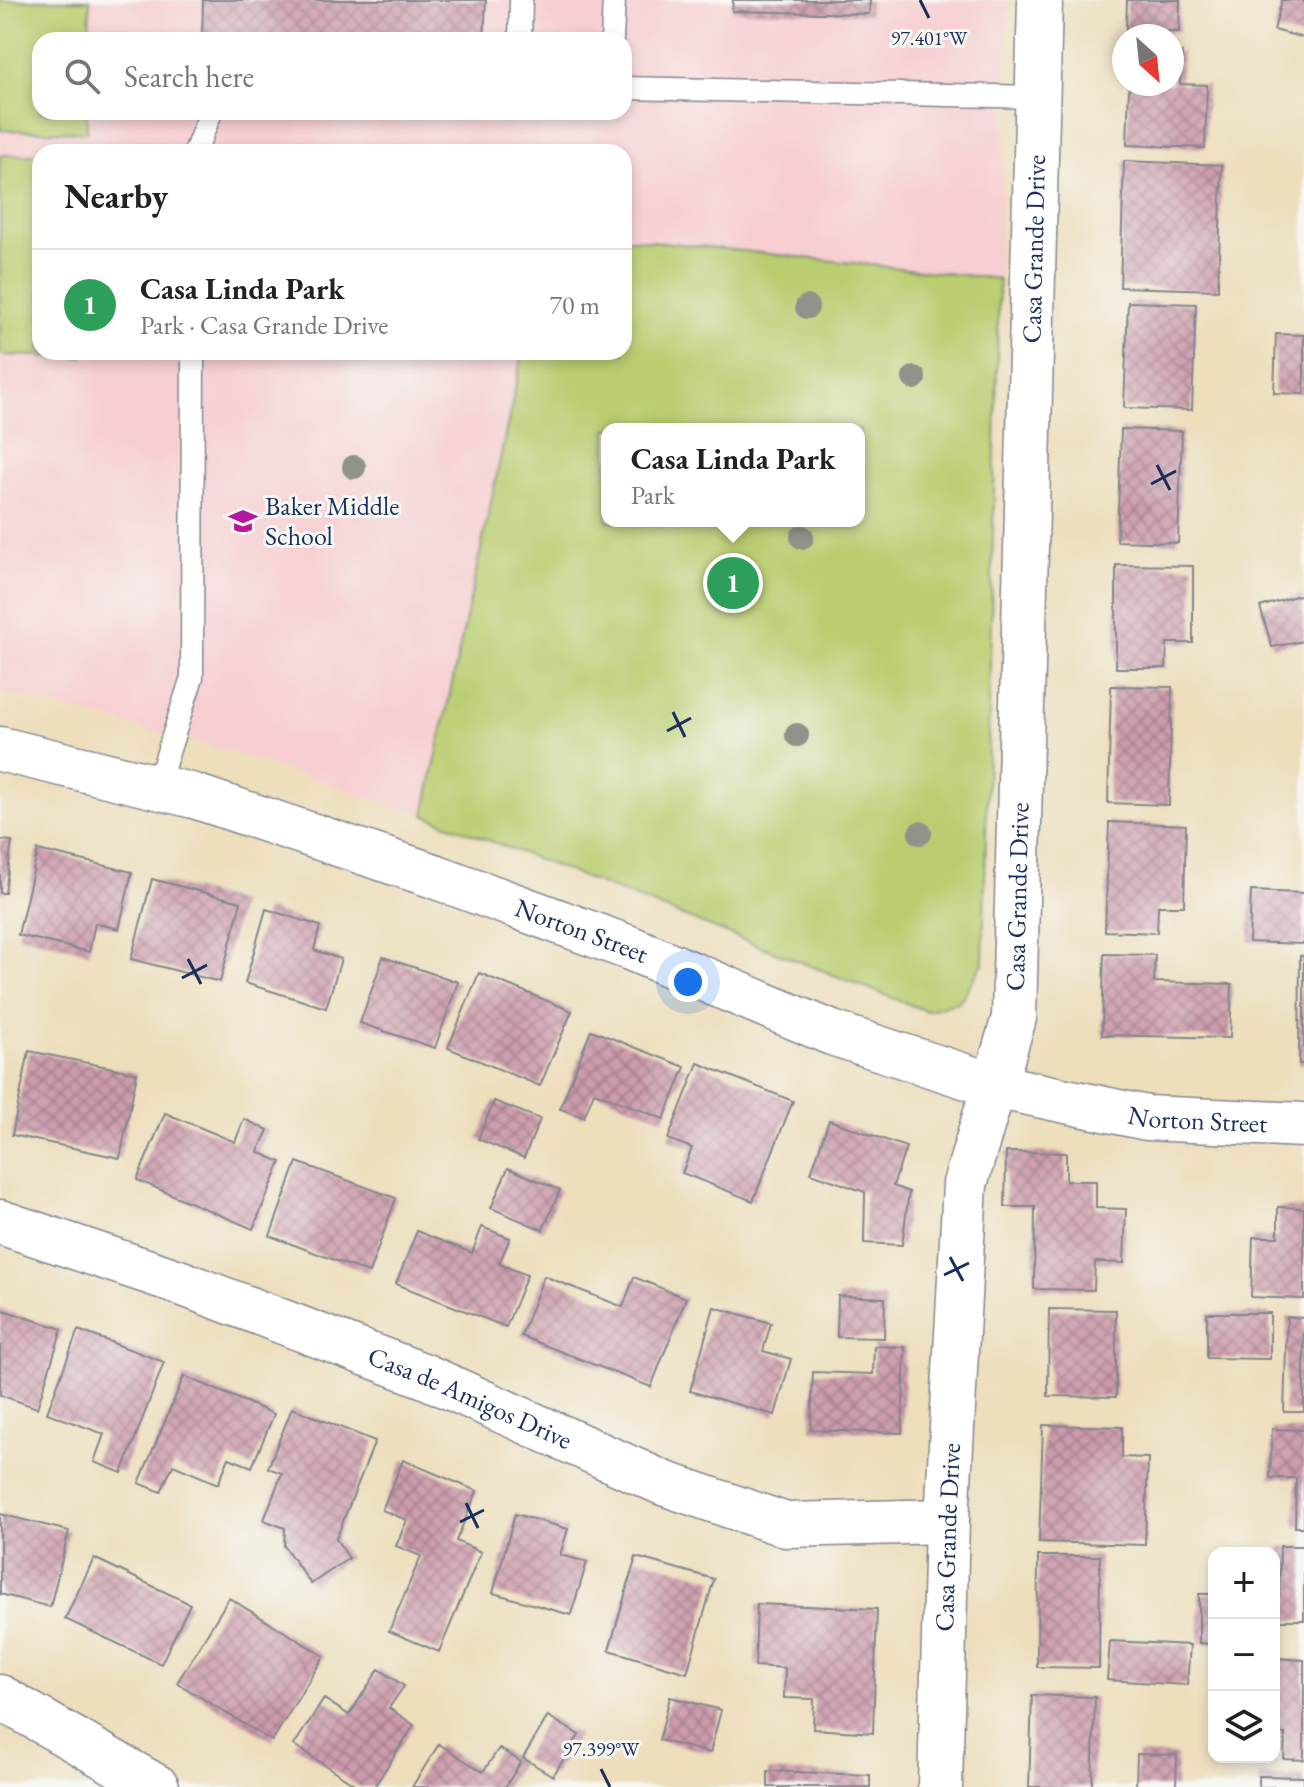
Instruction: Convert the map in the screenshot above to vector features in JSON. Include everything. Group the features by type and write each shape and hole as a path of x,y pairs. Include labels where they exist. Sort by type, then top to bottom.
{"street":[{"name":"Casa Grande Drive","path":"940,1787 947,1521 965,1184 1014,1018 1040,0"},
{"name":"Norton Street","path":"0,749 194,796 434,876 630,948 832,1033 995,1086 1147,1118 1304,1125"},
{"name":"Casa de Amigos Drive","path":"0,1222 173,1280 425,1376 663,1483 786,1525 947,1521"},
{"path":"0,1697 157,1787"}],"lane":[{"path":"520,32 521,0"},
{"path":"612,32 614,0"},
{"path":"632,88 1038,97"},
{"path":"198,144 208,120"},
{"path":"157,787 192,677 193,360"}],"shaded area":[{"name":"Baker Middle School","path":"0,0 1008,0 999,279 632,239 632,144 32,144 32,360 521,360 424,815 221,749 0,691"}],"green space":[{"path":"0,0 90,0 89,32 32,32 32,120 87,120 87,132 0,130"},
{"path":"0,155 32,155 32,356 0,355"},
{"path":"632,239 999,279 983,963 960,1001 926,1011 424,815 521,360 632,360"}],"building":[{"path":"203,0 486,0 484,32 202,32"},
{"path":"733,0 870,0 869,14 732,11"},
{"path":"1127,0 1180,0 1179,24 1126,24"},
{"path":"1282,0 1304,0 1304,38 1274,30"},
{"path":"1184,84 1207,85 1205,148 1127,145 1129,96 1184,96"},
{"path":"1124,161 1222,165 1218,290 1120,287"},
{"path":"1128,302 1196,304 1192,410 1124,408"},
{"path":"1276,334 1304,335 1304,394 1274,393"},
{"path":"1121,429 1182,431 1178,543 1117,541"},
{"path":"1116,565 1193,566 1193,643 1167,643 1166,668 1116,668"},
{"path":"1302,594 1304,641 1272,647 1260,607"},
{"path":"1111,686 1172,687 1169,805 1108,803"},
{"path":"1109,822 1186,825 1184,906 1158,906 1157,933 1105,931"},
{"path":"0,840 12,841 5,893 0,893"},
{"path":"38,850 132,872 119,929 95,923 89,952 18,935"},
{"path":"152,879 241,902 220,982 131,959"},
{"path":"1251,891 1304,893 1304,944 1249,942"},
{"path":"266,909 320,926 314,950 341,959 326,1008 245,983"},
{"path":"1104,954 1155,955 1154,982 1232,984 1230,1038 1102,1035"},
{"path":"1300,956 1304,956 1304,1064 1299,1064"},
{"path":"383,957 458,982 435,1048 360,1023"},
{"path":"479,973 572,1011 540,1086 448,1048"},
{"path":"591,1030 685,1067 664,1119 594,1092 584,1117 560,1109"},
{"path":"29,1051 137,1073 120,1158 12,1135"},
{"path":"698,1063 793,1101 753,1201 682,1173 692,1148 668,1139"},
{"path":"494,1101 540,1119 524,1158 478,1139"},
{"path":"165,1113 235,1142 244,1119 268,1130 258,1152 281,1162 253,1229 137,1180"},
{"path":"829,1120 906,1147 893,1186 909,1192 902,1245 864,1243 865,1192 811,1173"},
{"path":"1006,1152 1066,1153 1066,1181 1096,1181 1096,1208 1126,1209 1124,1263 1095,1262 1094,1290 1034,1289 1035,1207 1005,1207"},
{"path":"297,1162 396,1198 369,1273 270,1236"},
{"path":"508,1168 560,1190 543,1230 491,1208"},
{"path":"1278,1207 1304,1208 1304,1299 1251,1297 1253,1237 1278,1237"},
{"path":"482,1227 510,1238 499,1264 527,1275 506,1327 396,1284 417,1231 472,1253"},
{"path":"544,1276 623,1307 634,1277 686,1298 651,1387 521,1336"},
{"path":"838,1296 885,1298 884,1338 837,1337"},
{"path":"714,1307 771,1323 763,1351 791,1359 775,1415 690,1391"},
{"path":"0,1309 62,1329 37,1408 0,1395"},
{"path":"1049,1309 1116,1310 1116,1397 1048,1396"},
{"path":"1207,1313 1270,1313 1270,1359 1207,1358"},
{"path":"1287,1317 1304,1318 1304,1412 1284,1412"},
{"path":"78,1330 164,1362 122,1473 94,1462 104,1434 47,1413"},
{"path":"874,1346 905,1347 902,1433 811,1430 813,1372 873,1374"},
{"path":"184,1376 274,1414 252,1467 229,1458 218,1484 173,1465 161,1492 139,1483"},
{"path":"292,1408 375,1441 336,1539 349,1558 311,1584 284,1546 285,1528 264,1520 282,1473 268,1468"},
{"path":"1043,1425 1122,1427 1122,1457 1148,1458 1145,1545 1039,1542"},
{"path":"1272,1429 1304,1430 1304,1527 1295,1527 1296,1478 1270,1478"},
{"path":"403,1460 477,1491 456,1541 481,1552 439,1652 389,1631 421,1556 396,1546 407,1520 382,1510"},
{"path":"0,1514 69,1531 50,1607 0,1594"},
{"path":"515,1514 568,1529 560,1555 587,1562 571,1615 493,1593"},
{"path":"1304,1546 1304,1620 1280,1620 1280,1547"},
{"path":"1038,1556 1100,1556 1099,1668 1037,1667"},
{"path":"636,1557 714,1579 687,1673 609,1650"},
{"path":"94,1558 190,1604 161,1664 65,1619"},
{"path":"1199,1594 1208,1594 1208,1644 1199,1643"},
{"path":"229,1598 324,1656 272,1741 177,1683"},
{"path":"757,1604 877,1609 873,1733 813,1729 814,1699 784,1698 785,1668 755,1666"},
{"path":"1110,1641 1190,1645 1187,1685 1107,1680"},
{"path":"1280,1658 1304,1660 1304,1760 1284,1759 1285,1734 1280,1734"},
{"path":"379,1669 404,1686 389,1708 414,1725 374,1787 359,1787 294,1745 324,1699 349,1715"},
{"path":"1032,1695 1095,1697 1092,1787 1029,1787"},
{"path":"670,1697 721,1710 710,1753 659,1740"},
{"path":"548,1716 579,1735 553,1776 523,1758"},
{"path":"439,1744 483,1772 499,1748 521,1762 505,1787 412,1787"},
{"path":"1137,1754 1177,1755 1176,1787 1136,1787"},
{"path":"768,1771 870,1775 870,1787 768,1787"},
{"path":"1259,1776 1304,1777 1304,1787 1259,1787"}],"place":[{"name":"Baker Middle School","path":"243,521"},
{"name":"Casa Linda Park","path":"733,583"}]}
